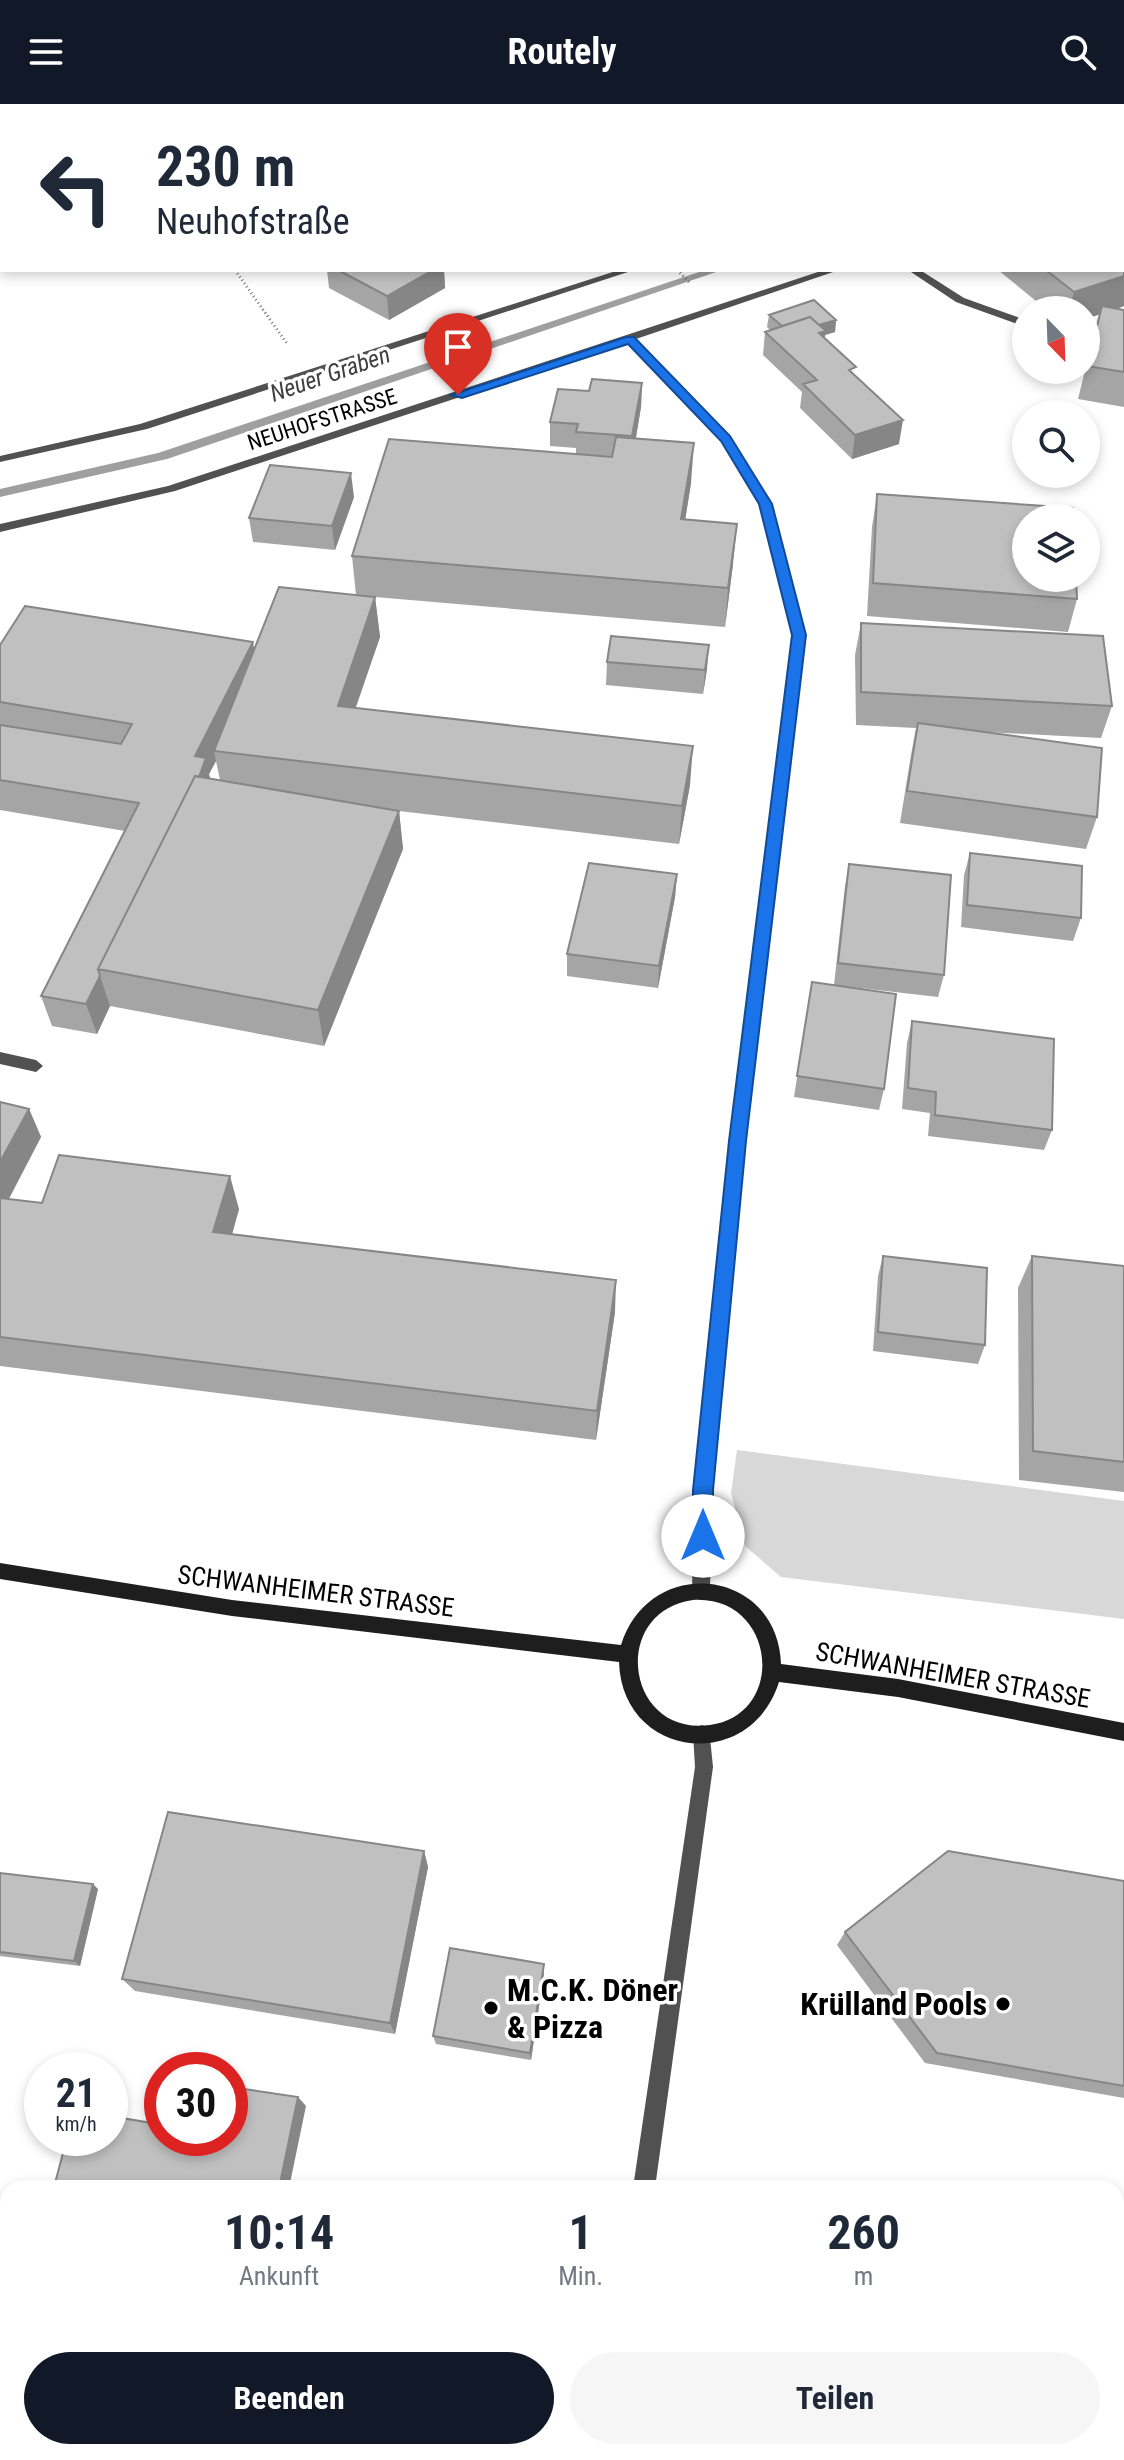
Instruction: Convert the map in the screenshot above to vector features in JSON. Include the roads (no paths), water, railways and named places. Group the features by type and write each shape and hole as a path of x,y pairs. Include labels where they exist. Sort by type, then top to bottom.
{"main road":[{"name":"SCHWANHEIMER STRASSE","path":"0,1571 232,1608 626,1654"},
{"path":"701,1592 730,1599 754,1617 770,1643 773,1672 770,1686 756,1711 732,1728 702,1734 673,1728 648,1712 632,1690 626,1654 630,1635 647,1612 672,1596 701,1592"},
{"name":"SCHWANHEIMER STRASSE","path":"773,1672 898,1688 1124,1732"}],"street":[{"name":"NEUHOFSTRASSE","path":"0,459 143,427 623,272"},
{"name":"NEUHOFSTRASSE","path":"0,528 171,489 828,272"},
{"path":"916,272 960,300 1012,319"},
{"path":"630,339 726,439 765,504 799,635 738,1141 703,1490 701,1592"},
{"path":"0,1058 36,1066"},
{"path":"645,2180 704,1767 702,1734"}],"waterway":[{"name":"Neuer Graben","path":"0,493 162,456 710,272"}],"place":[{"name":"Krülland Pools","path":"1003,2004"},
{"name":"M.C.K. Döner & Pizza","path":"491,2008"}]}
